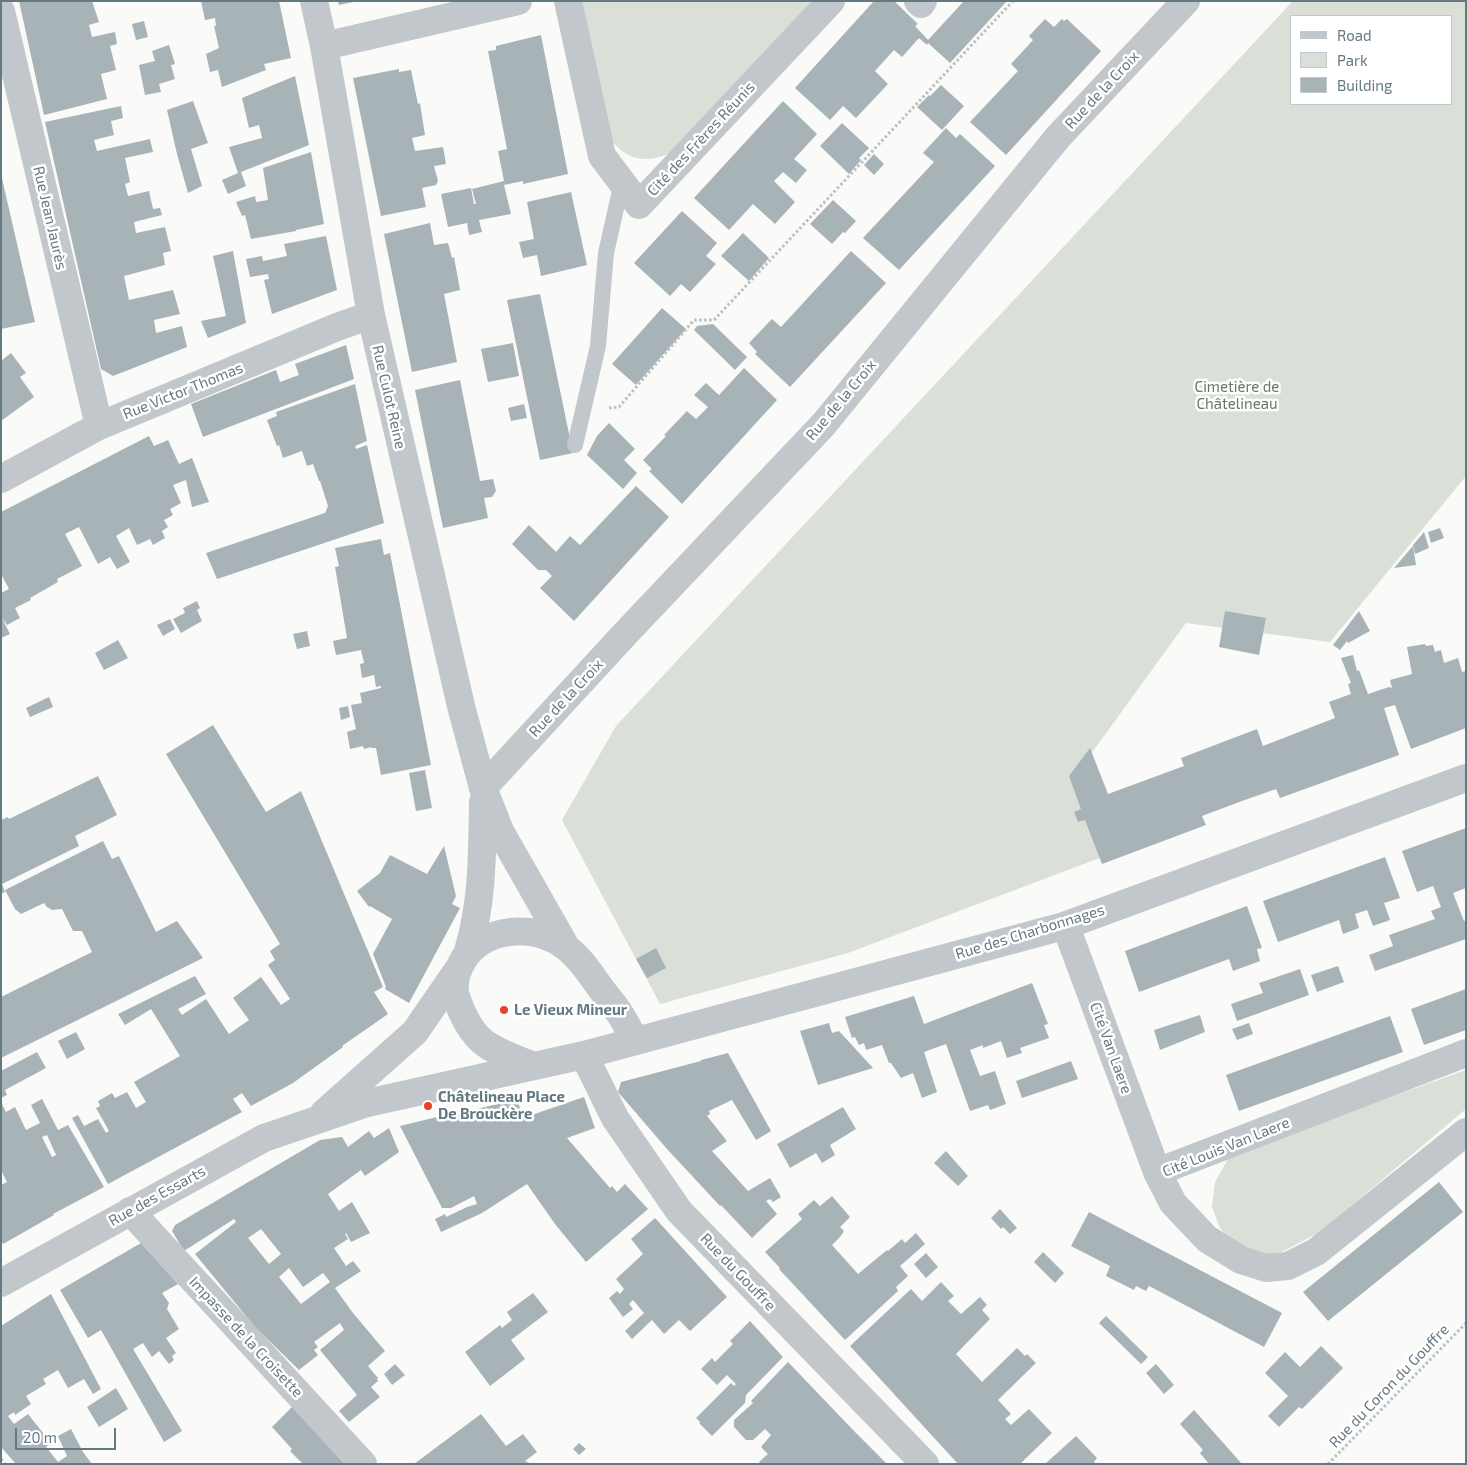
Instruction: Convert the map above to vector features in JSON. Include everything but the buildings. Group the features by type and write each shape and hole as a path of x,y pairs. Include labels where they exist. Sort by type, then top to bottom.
{"street":[{"name":"Rue Culot Reine","path":"314,1 324,46 371,315 459,697 483,788"},
{"path":"324,46 518,1"},
{"name":"Cité des Frères Réunis","path":"568,1 602,156 639,205 831,1"},
{"path":"918,1 921,4 923,1"},
{"name":"Rue de la Croix","path":"483,788 823,425 1058,137 1186,1"},
{"name":"Rue Jean Jaurès","path":"1,11 99,426"},
{"name":"Rue Victor Thomas","path":"1,478 99,426 337,327 371,315"},
{"name":"Rue des Charbonnages","path":"584,1055 1064,926 1466,778"},
{"path":"483,788 500,831 566,947 582,964 620,1014 635,1041"},
{"path":"483,788 482,874 478,908 455,990 465,1019 476,1036 483,1042 534,1066 584,1055"},
{"name":"Cité Van Laere","path":"1064,926 1068,932 1157,1172"},
{"path":"318,1119 415,1032 463,961 482,940 502,934 530,932 544,935 566,947"},
{"name":"Cité Louis Van Laere","path":"1466,1053 1157,1172 1173,1203 1207,1239 1241,1260 1266,1268 1288,1266 1316,1252 1466,1132"},
{"name":"Rue du Gouffre","path":"584,1055 615,1118 679,1211 925,1464"},
{"name":"Rue des Essarts","path":"1,1283 264,1138 366,1103 534,1066"},
{"name":"Impasse de la Croisette","path":"130,1211 363,1464"}],"lane":[{"path":"575,444 598,346 606,253 622,182"}],"path":[{"path":"583,411 619,408 694,320 714,320 1013,1"},
{"name":"Rue du Coron du Gouffre","path":"1328,1464 1466,1323"},
{"path":"1,1459 5,1464"}],"green space":[{"path":"581,1 812,1 678,149 657,158 647,159 629,155 621,150 606,132"},
{"name":"Cimetière de Châtelineau","path":"1293,1 1466,1 1466,476 1330,642 1186,623 1075,776 1105,856 848,953 660,1004 562,820 616,726"},
{"path":"1466,1070 1466,1109 1320,1232 1272,1257 1233,1243 1220,1228 1212,1207 1215,1182 1228,1159 1250,1147"}],"place":[{"name":"Le Vieux Mineur","path":"504,1010"},
{"name":"Châtelineau Place De Brouckère","path":"428,1106"}]}
